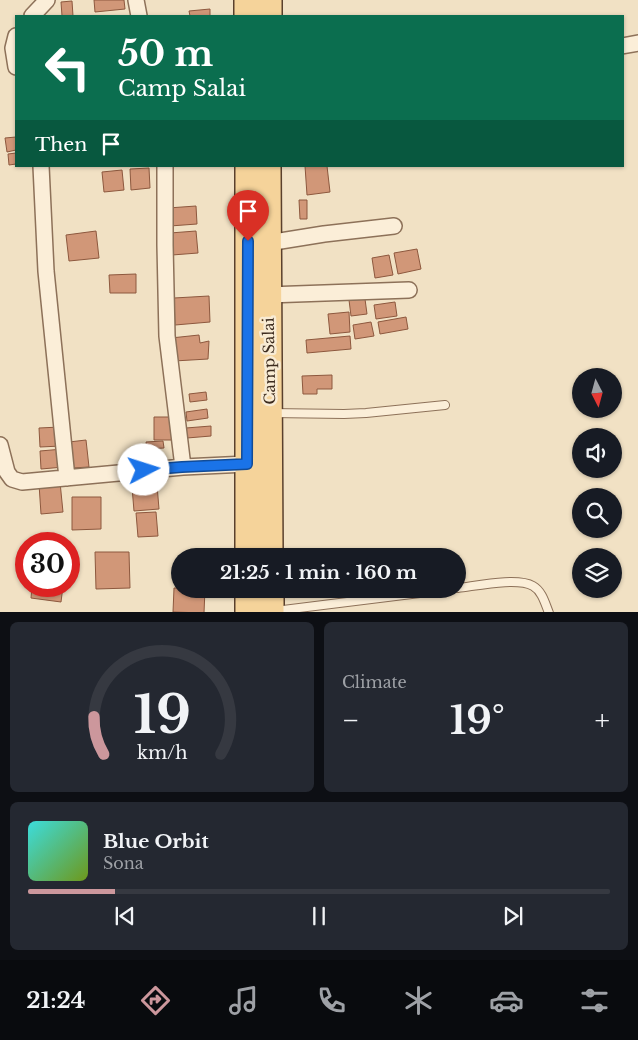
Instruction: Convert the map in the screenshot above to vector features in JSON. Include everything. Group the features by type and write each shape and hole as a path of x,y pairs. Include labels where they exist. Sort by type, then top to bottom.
{"main road":[{"path":"247,0 247,15"},
{"path":"269,0 269,15"},
{"name":"Camp Salai","path":"248,167 270,548"},
{"name":"Camp Salai","path":"248,548 247,464 262,420 268,295 268,167"}],"street":[{"path":"33,15 47,0"},
{"path":"136,0 139,15"},
{"path":"15,40 13,48 15,61"},
{"path":"624,46 638,43"},
{"path":"41,167 46,270 68,478"},
{"path":"165,167 167,336 182,467"},
{"path":"268,243 394,226"},
{"path":"268,295 409,290"},
{"path":"0,445 7,472 12,479 22,482 182,467 247,464"}],"lane":[{"path":"262,420 366,413 445,404"},
{"path":"466,587 508,582 533,586 542,595 549,612"},
{"path":"265,606 353,598"}],"building":[{"path":"94,0 124,0 125,9 95,12"},
{"path":"72,1 73,15 62,15 61,2"},
{"path":"210,9 210,15 190,15 189,11"},
{"path":"15,137 15,150 7,152 5,138"},
{"path":"15,153 15,164 9,165 8,154"},
{"path":"305,167 327,167 330,192 307,195"},
{"path":"149,168 150,188 131,190 130,169"},
{"path":"122,170 124,190 104,192 102,172"},
{"path":"299,200 307,200 307,219 300,219"},
{"path":"196,206 197,224 170,226 168,208"},
{"path":"96,231 99,258 69,261 66,235"},
{"path":"196,231 198,253 172,255 170,233"},
{"path":"417,249 421,269 398,274 394,253"},
{"path":"389,255 393,275 375,278 372,258"},
{"path":"136,274 136,293 110,293 109,275"},
{"path":"209,296 210,322 175,325 174,298"},
{"path":"365,299 367,314 351,316 349,300"},
{"path":"395,302 397,316 376,319 374,305"},
{"path":"349,312 350,332 330,334 328,314"},
{"path":"406,317 408,329 380,334 378,322"},
{"path":"371,322 374,336 355,339 353,325"},
{"path":"199,335 200,343 209,341 208,359 174,361 171,338"},
{"path":"350,336 351,349 307,353 306,340"},
{"path":"332,375 332,389 317,389 317,394 303,394 302,376"},
{"path":"206,392 207,400 190,402 189,394"},
{"path":"207,409 208,418 187,421 186,412"},
{"path":"154,417 174,417 174,440 154,440"},
{"path":"211,426 211,436 187,438 186,428"},
{"path":"60,427 61,446 40,447 39,428"},
{"path":"86,440 89,467 72,468 69,442"},
{"path":"163,441 164,448 147,449 146,442"},
{"path":"63,449 64,467 41,469 40,451"},
{"path":"60,482 63,512 41,514 39,484"},
{"path":"157,485 159,509 134,511 132,487"},
{"path":"72,497 101,497 101,529 72,530"},
{"path":"156,512 158,536 138,537 136,513"},
{"path":"95,552 129,552 130,588 96,589"},
{"path":"31,597 62,597 61,602"},
{"path":"174,598 205,598 204,612 173,612"}],"route":[{"path":"144,470 247,464 248,241"}]}
